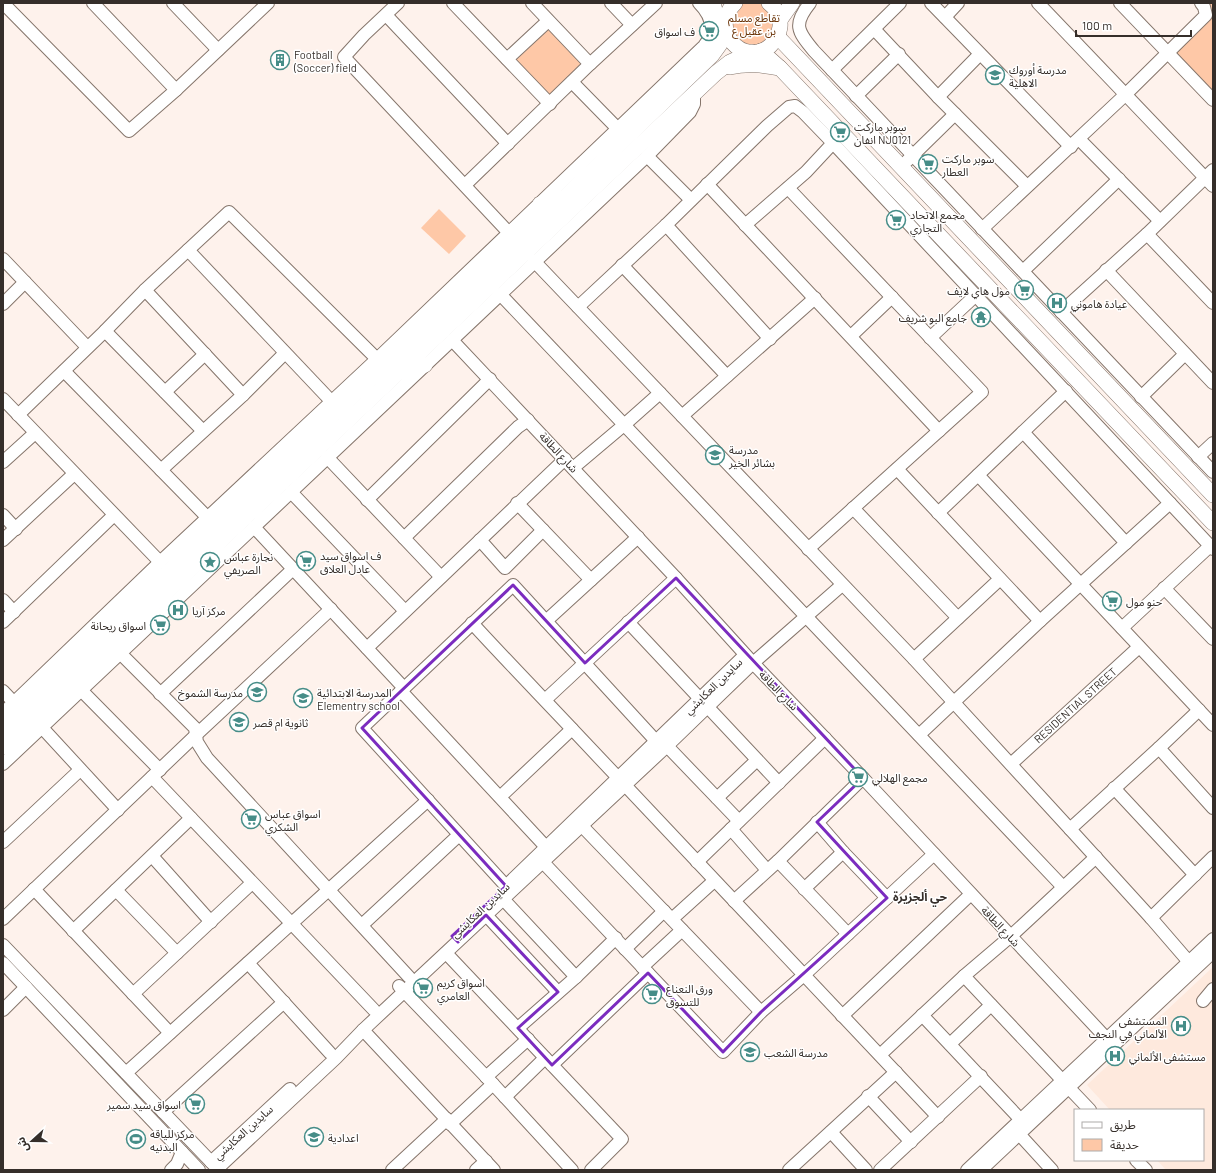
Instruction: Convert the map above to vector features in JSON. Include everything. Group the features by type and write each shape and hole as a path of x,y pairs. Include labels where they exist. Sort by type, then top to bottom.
{"main road":[{"path":"707,59 717,36 719,26 713,3"},
{"path":"7,743 28,715 91,663 208,543 219,525 355,394 716,73 730,62 757,52 773,43 780,28 780,20 777,12 769,3"},
{"path":"780,20 792,3"},
{"path":"727,6 725,22 726,32 730,40 744,51 757,52 780,68 838,138 872,165 1012,324 1213,523"},
{"path":"219,525 397,374 567,204 707,59 720,44 726,32"},
{"path":"777,36 1213,495"},
{"path":"716,73 740,65 753,64 780,68"},
{"path":"872,165 870,156 877,150 882,152 904,174 912,178"},
{"path":"540,204 567,204"},
{"path":"564,233 567,204"},
{"path":"397,374 425,365"},
{"path":"355,394 358,376"},
{"path":"58,661 91,663"}],"street":[{"path":"3,3 129,131 176,90 218,50 260,6"},
{"path":"93,3 176,90"},
{"path":"173,3 218,50"},
{"path":"398,3 344,57 509,233"},
{"path":"453,3 550,104"},
{"path":"532,3 590,64"},
{"path":"611,3 632,25"},
{"path":"465,185 590,64 656,3"},
{"path":"3,764 7,743 28,715 58,661 160,562 219,525 332,402 358,376 540,204 708,41 712,30 712,23 707,12 700,3"},
{"path":"810,3 803,12 798,23 800,32 814,51 1213,472"},
{"path":"832,70 900,3"},
{"path":"931,3 980,54 1075,143 1120,179 1160,221"},
{"path":"944,16 958,3"},
{"path":"1038,3 1125,96 1210,178 1160,221 1061,312"},
{"path":"1120,3 1213,100"},
{"path":"982,229 1125,96 1206,15 1204,7 1201,3"},
{"path":"386,15 508,144"},
{"path":"507,59 548,20"},
{"path":"874,29 938,97 1027,186"},
{"path":"856,96 898,54"},
{"path":"938,97 980,54"},
{"path":"572,82 618,129"},
{"path":"3,713 28,715 81,690 91,663 120,653 254,527 534,261 647,156 690,112 694,104 694,94"},
{"path":"578,307 666,225 767,126 789,107 795,106 838,138 976,295 1012,324 1066,391 1211,547 1164,588 1122,628"},
{"path":"902,167 955,114"},
{"path":"745,225 788,188 838,138"},
{"path":"647,156 690,200"},
{"path":"1023,271 1120,179"},
{"path":"707,184 939,431"},
{"path":"788,188 982,392 808,549"},
{"path":"18,415 145,290 229,212 377,359"},
{"path":"666,225 770,338"},
{"path":"1147,234 1213,303"},
{"path":"188,250 332,402"},
{"path":"3,259 87,348"},
{"path":"534,261 914,659 1096,857 1189,962"},
{"path":"622,265 727,376"},
{"path":"1106,270 1213,383"},
{"path":"3,304 25,282"},
{"path":"145,290 243,395"},
{"path":"500,294 1063,887"},
{"path":"930,338 976,295"},
{"path":"851,336 892,297"},
{"path":"682,416 815,298"},
{"path":"105,331 203,431"},
{"name":"شارع الطاقة","path":"452,340 638,537 749,659 863,778 1107,1039"},
{"path":"161,470 243,395 285,353"},
{"path":"165,392 205,354"},
{"path":"1142,397 1185,354"},
{"path":"1204,374 1213,365"},
{"path":"64,371 161,470 219,525"},
{"path":"367,500 490,379"},
{"path":"938,513 1066,391"},
{"path":"573,468 660,393"},
{"path":"3,399 160,562"},
{"path":"404,538 518,427 528,420"},
{"path":"3,462 35,432"},
{"path":"1023,432 1126,543"},
{"path":"1198,457 1213,443"},
{"path":"327,457 441,577"},
{"path":"367,648 517,503 565,459"},
{"path":"897,469 1040,621"},
{"path":"3,540 74,474"},
{"path":"978,475 1213,725"},
{"path":"291,492 405,611"},
{"path":"517,503 590,580"},
{"path":"919,735 1040,621 1170,503"},
{"path":"853,508 958,618"},
{"path":"3,515 16,529"},
{"path":"3,622 114,515"},
{"path":"254,527 367,648 402,690 546,847"},
{"path":"480,540 505,568 543,530"},
{"path":"546,621 638,537"},
{"path":"160,694 293,569"},
{"path":"544,700 676,578"},
{"path":"914,659 1000,579"},
{"path":"506,886 362,728 513,585 656,741"},
{"name":"سايدين العكايشي","path":"216,1167 374,1010 446,953 455,939 506,886 582,826 656,741 703,703 749,659 806,617 842,585"},
{"path":"1164,588 1213,639"},
{"path":"3,600 14,612"},
{"path":"3,919 330,609"},
{"path":"628,622 778,783"},
{"path":"472,623 697,862 714,882 734,901 938,1117"},
{"name":"RESIDENTIAL STREET","path":"1011,764 1139,647"},
{"path":"120,653 195,728 197,742 207,758 409,977"},
{"path":"81,690 156,774 191,818 374,1010"},
{"path":"3,691 28,715 118,810"},
{"name":"سايدين العكايشي","path":"216,1167 336,1058 402,988 409,977 486,915 503,899 540,859 546,847 621,782 667,746 703,703"},
{"path":"1070,829 1199,710"},
{"path":"500,797 572,729"},
{"path":"697,862 825,738"},
{"path":"667,746 717,798 768,870"},
{"path":"1159,748 1213,808"},
{"path":"717,798 757,760"},
{"path":"3,842 80,770"},
{"path":"734,901 863,778"},
{"path":"1114,788 1195,875"},
{"path":"110,1076 112,1068 122,1069 170,1033 428,800"},
{"path":"73,931 191,818"},
{"path":"817,822 843,852 887,898"},
{"path":"582,826 761,1012"},
{"path":"362,925 459,835"},
{"path":"804,889 843,852"},
{"path":"540,859 724,1052 761,1012 804,975 934,854"},
{"path":"152,856 211,922"},
{"path":"880,1055 964,976 1011,936 1096,857"},
{"path":"1151,918 1213,857"},
{"path":"778,860 848,934"},
{"path":"625,949 668,915 714,882"},
{"path":"134,994 252,883"},
{"path":"34,889 170,1033"},
{"path":"116,890 177,953"},
{"path":"842,1016 971,894"},
{"path":"503,899 576,977"},
{"path":"486,915 558,992"},
{"path":"505,1097 548,1061 645,970 682,930"},
{"path":"518,1028 576,977 616,938"},
{"path":"981,1170 1019,1134 1107,1039 1213,939"},
{"path":"3,945 216,1167"},
{"path":"967,1170 1021,1120 1066,1084 1213,952"},
{"path":"446,953 622,1139 592,1170"},
{"path":"3,963 182,1152 194,1169"},
{"path":"248,963 330,1053"},
{"path":"964,976 1089,1109"},
{"path":"3,1010 26,987"},
{"path":"402,988 490,1080 572,1170"},
{"path":"1203,1001 1213,990"},
{"path":"163,1112 284,1002"},
{"path":"950,1044 991,1005"},
{"path":"922,1015 1021,1120"},
{"path":"364,1030 490,1166 476,1170"},
{"path":"392,1170 449,1122 528,1039"},
{"path":"91,1056 98,1052 100,1046"},
{"path":"791,1169 868,1096 896,1072"},
{"path":"880,1170 981,1076"},
{"path":"868,1096 911,1142"},
{"path":"831,1132 866,1170"},
{"path":"1019,1134 1052,1170"},
{"path":"177,1168 182,1152"},
{"path":"1137,1161 1146,1170"}],"highlighted area":[{"path":"676,578 863,778 817,822 887,898 761,1012 723,1052 648,973 552,1065 518,1028 558,992 486,915 458,942 452,936 506,886 362,728 513,585 585,663"}],"shaded area":[{"name":"المستشفى الألماني في النجف","path":"1213,967 1213,1170 1166,1170 1158,1161 1204,1161 1204,1109 1109,1109 1087,1085"}],"green space":[{"name":"تقاطع مسلم بن عقيل ع","path":"744,3 764,3 771,9 775,30 764,42 755,45 747,44 736,34 733,26 733,18 737,10"},
{"path":"1201,3 1213,3 1213,100 1169,53 1206,15"},
{"path":"549,29 581,64 548,96 515,61"},
{"path":"439,209 466,236 449,254 421,228"}],"place":[{"name":"ف اسواق","path":"709,31"},
{"name":"Football (Soccer) field","path":"280,60"},
{"name":"مدرسة أوروك الاهلية","path":"995,75"},
{"name":"سوبر ماركت انفان NJ0121","path":"840,132"},
{"name":"سوبر ماركت العطار","path":"928,164"},
{"name":"مجمع الاتحاد التجاري","path":"896,220"},
{"name":"مول هاي لايف","path":"1024,290"},
{"name":"عيادة هاموني","path":"1057,303"},
{"name":"جامع البو شريف","path":"981,317"},
{"name":"مدرسة بشائر الخير","path":"715,455"},
{"name":"ف اسواق سيد عادل العلاق","path":"306,561"},
{"name":"نجارة عباس الصريفي","path":"210,562"},
{"name":"حنو مول","path":"1112,601"},
{"name":"مركز آريا","path":"178,610"},
{"name":"اسواق ريحانة","path":"160,625"},
{"name":"مدرسة الشموخ","path":"257,692"},
{"name":"المدرسة الابتدائية Elementry school","path":"303,698"},
{"name":"ثانوية ام قصر","path":"239,722"},
{"name":"مجمع الهلالي","path":"858,777"},
{"name":"اسواق عباس الشكري","path":"251,819"},
{"name":"اسواق كريم العامري","path":"423,988"},
{"name":"ورق النعناع للتسوق","path":"652,994"},
{"name":"المستشفى الألماني في النجف","path":"1181,1026"},
{"name":"مدرسة الشعب","path":"750,1052"},
{"name":"مستشفى الألماني","path":"1115,1056"},
{"name":"اسواق سيد سمير","path":"195,1104"},
{"name":"اعدادية","path":"314,1137"},
{"name":"مركز للياقه البدنيه","path":"136,1139"}],"district":[{"name":"حي ألجزيرة","path":"920,896"}]}
